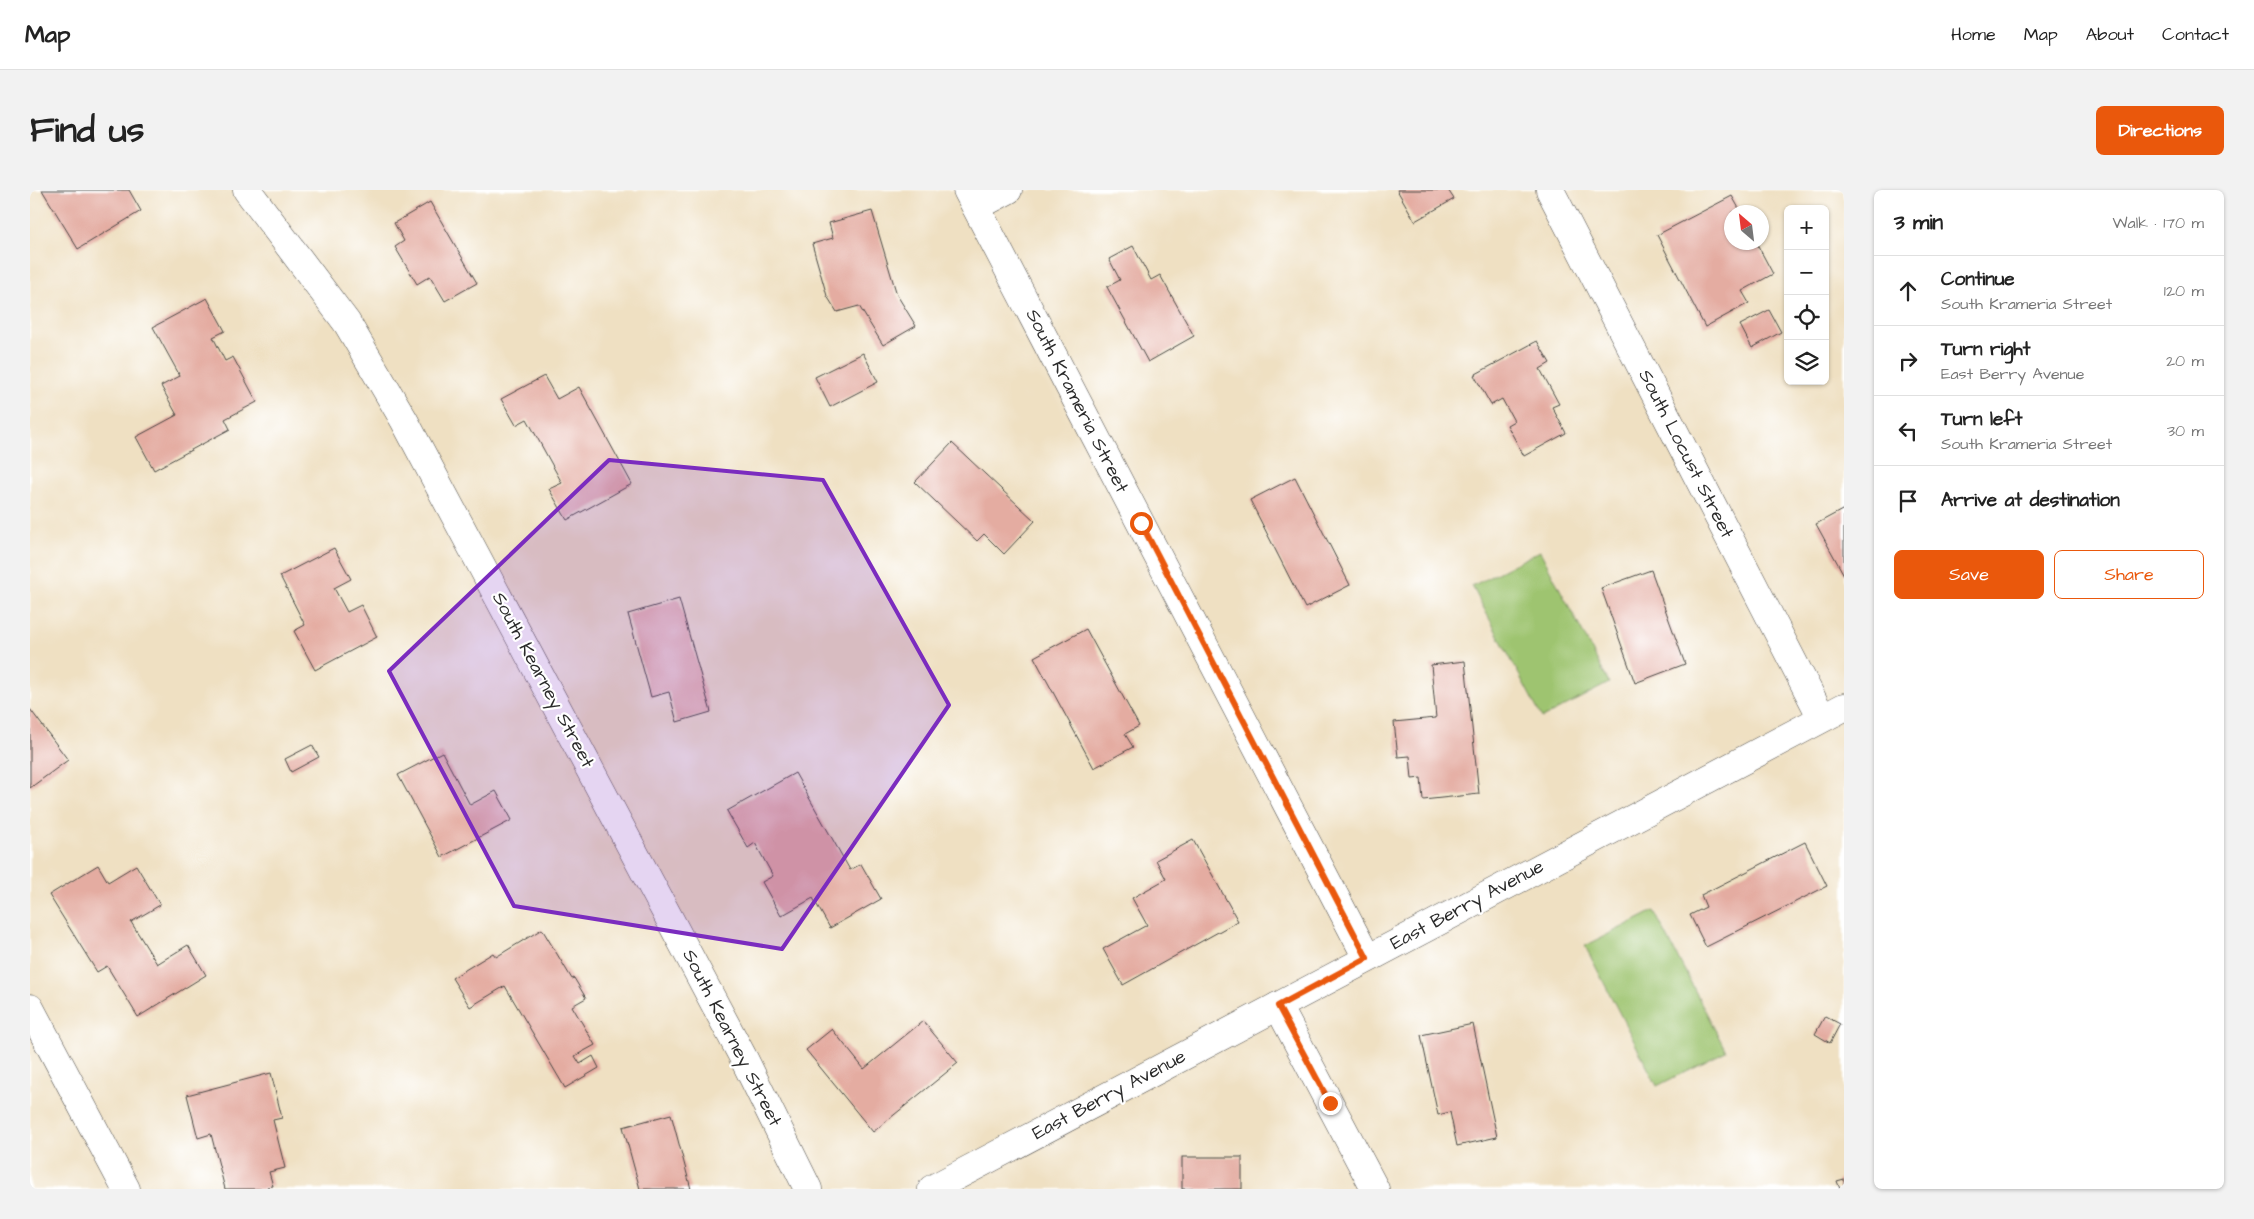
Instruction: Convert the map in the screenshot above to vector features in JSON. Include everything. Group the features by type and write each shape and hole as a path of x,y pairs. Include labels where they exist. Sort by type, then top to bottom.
{"street":[{"name":"South Kearney Street","path":"247,190 341,316 404,420 744,1059 808,1189"},
{"path":"972,198 1008,190"},
{"name":"South Locust Street","path":"1550,190 1833,712"},
{"name":"South Krameria Street","path":"972,198 1367,958"},
{"name":"East Berry Avenue","path":"932,1189 1833,712"},
{"path":"1278,1006 1375,1189"},
{"path":"30,1008 126,1189"}],"highlighted area":[{"path":"609,460 823,480 949,705 782,949 514,906 389,671"}],"green space":[{"path":"1540,551 1609,683 1542,718 1472,586"},
{"path":"1654,911 1726,1051 1657,1086 1585,946"}],"building":[{"path":"42,190 129,190 141,211 78,249"},
{"path":"1397,190 1448,190 1454,199 1415,221"},
{"path":"1732,196 1737,205 1724,205 1724,250 1760,250 1773,274 1742,291 1749,303 1705,327 1657,235"},
{"path":"430,202 477,283 445,301 430,276 417,284 395,247 404,241 394,223"},
{"path":"872,211 897,295 916,326 883,345 859,306 837,312 827,296 812,244 833,238 829,223"},
{"path":"1133,246 1151,280 1160,275 1194,336 1148,362 1107,287 1120,280 1109,259"},
{"path":"207,298 225,331 213,337 225,361 233,357 257,402 225,419 230,429 154,470 136,437 177,415 161,386 180,376 153,327"},
{"path":"1769,310 1781,332 1752,348 1740,325"},
{"path":"1537,341 1550,363 1540,369 1559,404 1552,407 1566,433 1524,456 1507,425 1514,421 1502,399 1491,405 1474,375"},
{"path":"863,353 878,382 830,407 815,377"},
{"path":"544,376 557,399 579,387 632,484 567,520 549,489 562,483 527,419 516,425 501,399"},
{"path":"952,443 1035,521 1004,554 984,534 977,541 915,482"},
{"path":"1295,477 1350,585 1305,608 1250,500"},
{"path":"1844,509 1844,575 1816,524"},
{"path":"334,548 351,579 334,588 347,612 361,605 377,637 315,670 294,631 305,625 280,576"},
{"path":"1651,570 1685,664 1635,683 1601,588"},
{"path":"679,599 711,712 677,722 669,692 651,697 628,614"},
{"path":"1086,629 1139,726 1125,734 1133,747 1094,768 1034,657"},
{"path":"1465,661 1479,794 1423,800 1421,778 1412,779 1410,756 1398,757 1394,722 1436,718 1431,665"},
{"path":"30,709 68,760 30,788"},
{"path":"312,745 319,757 291,772 285,759"},
{"path":"442,752 470,805 496,791 512,820 442,857 398,775"},
{"path":"795,773 850,870 861,864 881,899 830,928 813,898 781,916 762,882 773,876 755,843 748,848 727,811"},
{"path":"1193,840 1238,921 1123,985 1103,949 1147,925 1132,898 1166,879 1156,860"},
{"path":"1805,842 1827,886 1706,947 1690,915 1706,907 1701,895"},
{"path":"98,865 108,882 136,865 160,905 131,922 157,964 188,945 206,975 138,1017 107,966 97,972 49,895"},
{"path":"542,929 572,979 574,978 586,998 572,1006 595,1045 575,1056 580,1064 593,1056 599,1068 565,1088 505,986 470,1007 452,978 493,953 496,957"},
{"path":"1825,1016 1840,1024 1830,1043 1815,1034"},
{"path":"923,1021 958,1063 873,1132 806,1050 832,1029 864,1069"},
{"path":"1473,1024 1497,1137 1457,1146 1450,1112 1438,1115 1421,1035"},
{"path":"271,1073 282,1118 273,1120 285,1168 269,1172 273,1186 267,1187 268,1189 225,1189 211,1134 198,1138 187,1095"},
{"path":"671,1114 691,1189 640,1189 623,1127"},
{"path":"1182,1157 1242,1157 1242,1189 1182,1189"},
{"path":"1844,1179 1844,1189 1840,1189 1837,1181"}],"route":[{"path":"1141,523 1367,958 1278,1006 1330,1103"}]}
